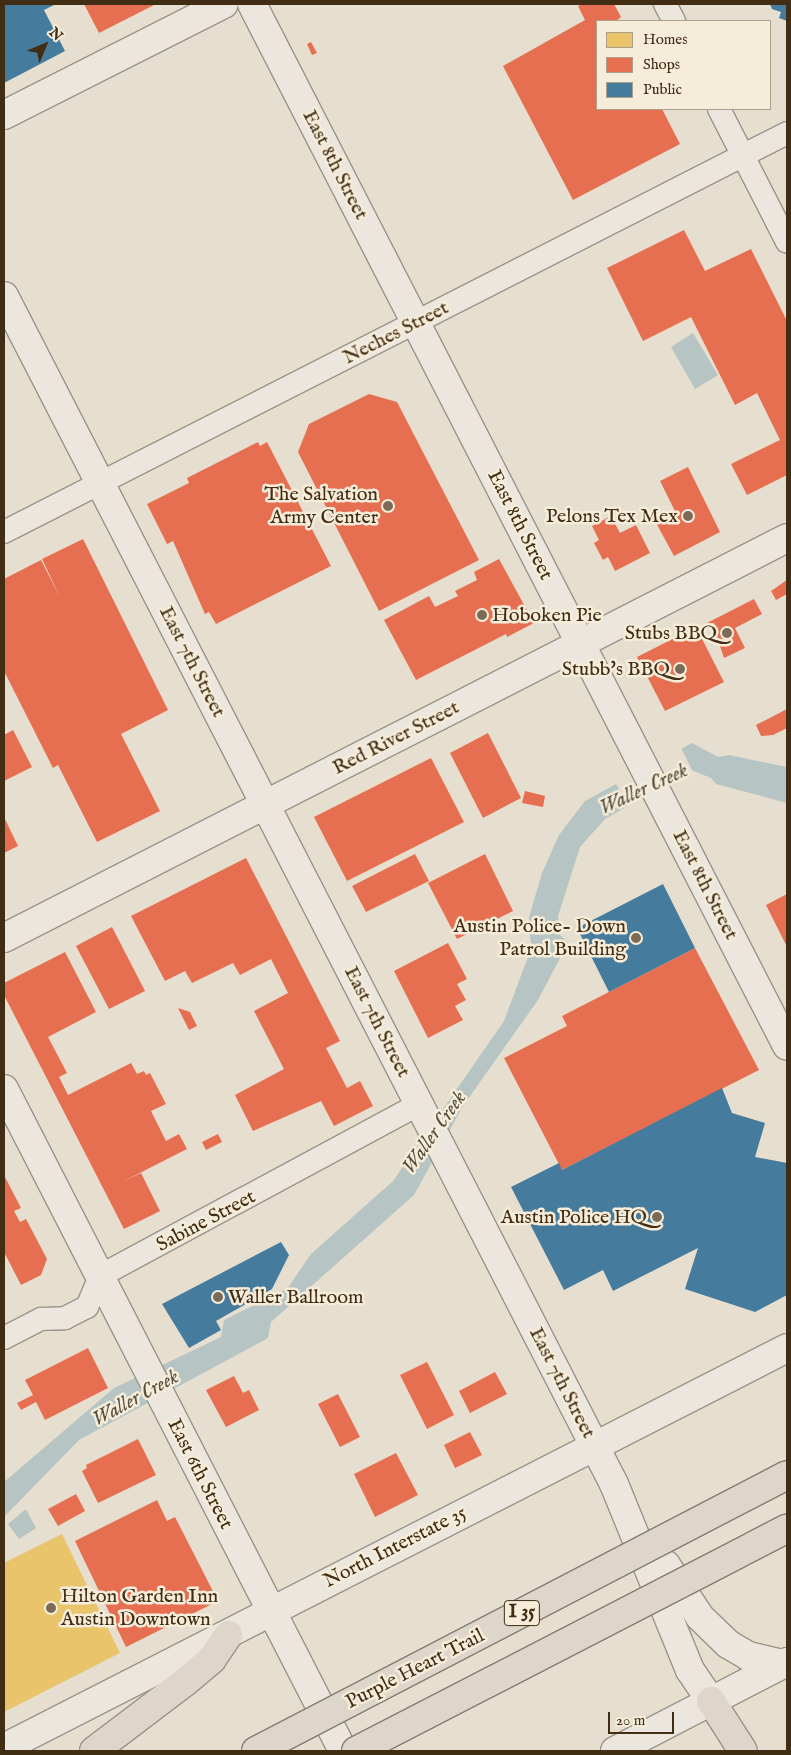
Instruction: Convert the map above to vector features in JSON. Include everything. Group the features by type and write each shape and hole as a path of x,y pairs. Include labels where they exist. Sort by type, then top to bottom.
{"main road":[{"path":"4,115 224,4"},
{"name":"East 8th Street","path":"252,4 787,1046"},
{"name":"East 7th Street","path":"4,296 614,1484 690,1670 743,1751"},
{"name":"Red River Street","path":"4,938 787,538"},
{"name":"East 6th Street","path":"4,1089 343,1751"},
{"name":"North Interstate 35","path":"4,1748 228,1636 271,1611 787,1348"},
{"name":"Purple Heart Trail","path":"256,1751 787,1475"},
{"path":"614,1484 692,1605 710,1628 728,1644 748,1656 785,1663"},
{"name":"I 35","path":"356,1751 787,1529"},
{"path":"94,1751 185,1682 212,1659 228,1636"},
{"path":"615,1751 785,1663"}],"street":[{"path":"665,4 673,20"},
{"path":"720,110 787,242"},
{"name":"Neches Street","path":"4,532 787,133"},
{"name":"Sabine Street","path":"100,1276 419,1104"},
{"path":"4,1338 41,1319 64,1318 87,1307 100,1276"}],"water":[{"path":"693,333 718,375 695,389 671,347"},
{"name":"Waller Creek","path":"692,743 718,757 729,755 787,767 787,803 716,784 711,778 691,770 605,819 580,847 558,916 560,935 568,943 538,1000 463,1106 414,1195 271,1322 268,1338 79,1440 4,1517 4,1482 114,1388 221,1337 224,1320 287,1289 311,1254 393,1181 504,1021 531,949 529,917 542,873 559,835 585,801"},
{"path":"26,1509 36,1528 19,1539 8,1524"}],"pier":[{"path":"680,746 694,774 691,772 629,809 615,782"}],"building: Homes":[{"name":"Hilton Garden Inn Austin Downtown","path":"62,1534 120,1653 4,1712 4,1563"}],"building: Shops":[{"path":"84,4 156,4 99,33"},
{"path":"583,4 614,4 621,17 617,20 596,20 596,110 663,110 680,144 573,200 503,66 585,20 578,6"},
{"path":"311,42 317,53 312,55 307,44"},
{"path":"684,230 705,271 751,249 787,321 787,475 747,495 731,464 780,440 757,393 735,405 691,317 643,341 607,268"},
{"name":"The Salvation Army Center","path":"369,394 397,402 479,560 379,611 298,452 309,424"},
{"path":"258,442 260,446 267,442 331,566 216,624 209,612 205,614 173,541 167,544 147,504 189,483 187,478"},
{"name":"Pelons Tex Mex","path":"688,467 720,532 674,556 655,521 675,511 660,481"},
{"path":"611,516 620,533 636,525 650,553 615,571 608,557 603,560 594,543 599,540 592,526"},
{"path":"83,539 168,710 121,734 160,811 97,842 58,765 53,768 4,671 4,579 41,560 60,597 42,559"},
{"path":"499,559 534,623 507,637 506,634 416,680 384,620 429,596 435,607 458,596 455,591 477,580 474,572"},
{"path":"787,580 787,594 776,600 771,591"},
{"name":"Stubs BBQ","path":"754,599 762,614 735,628 745,648 724,658 713,626 710,628 707,623"},
{"name":"Stubb's BBQ","path":"696,627 724,682 665,711 637,657"},
{"path":"787,709 787,728 773,735 761,736 756,725"},
{"path":"13,730 32,767 4,781 4,735"},
{"path":"488,733 521,798 483,818 450,753"},
{"path":"431,758 464,822 347,881 314,817"},
{"path":"525,791 545,796 543,807 522,803"},
{"path":"4,817 18,846 4,853"},
{"path":"415,854 429,881 366,912 352,886"},
{"path":"485,854 513,911 457,939 428,883"},
{"path":"246,858 340,1041 326,1048 347,1088 360,1081 373,1106 334,1126 321,1101 253,1131 235,1095 284,1069 254,1011 288,993 271,959 240,975 233,963 192,983 185,971 165,981 131,916"},
{"path":"787,894 787,947 766,905"},
{"path":"112,927 145,991 109,1009 76,946"},
{"path":"448,943 467,979 457,984 466,1000 455,1006 463,1020 428,1038 394,971"},
{"path":"695,948 759,1070 562,1170 504,1058 567,1026 562,1016"},
{"path":"65,952 96,1012 48,1037 67,1073 59,1077 68,1095 131,1063 137,1074 144,1071 146,1075 150,1073 166,1104 151,1111 166,1141 179,1134 187,1149 122,1182 141,1173 160,1211 124,1229 4,995 4,983"},
{"path":"178,1008 190,1012 197,1026 189,1030"},
{"path":"218,1134 222,1142 206,1150 202,1142"},
{"path":"4,1175 21,1208 14,1211 20,1222 26,1219 47,1259 41,1275 21,1285 4,1252"},
{"path":"88,1348 108,1388 45,1420 36,1402 21,1410 17,1403 33,1395 25,1380"},
{"path":"427,1362 454,1415 427,1429 400,1375"},
{"path":"495,1372 507,1394 470,1413 459,1391"},
{"path":"234,1376 243,1393 249,1390 259,1410 226,1427 206,1390"},
{"path":"338,1394 360,1437 340,1447 318,1404"},
{"path":"470,1432 482,1455 455,1468 444,1445"},
{"path":"138,1439 156,1475 98,1503 82,1471 87,1468 86,1465"},
{"path":"396,1453 418,1495 375,1517 354,1474"},
{"path":"76,1494 85,1511 58,1526 48,1509"},
{"path":"157,1500 167,1521 175,1517 218,1601 126,1647 75,1541"}],"building: Public":[{"path":"4,4 56,4 44,10 65,51 4,83"},
{"path":"770,4 787,4 787,21 779,18 781,12 772,9"},
{"name":"Austin Police- Down Patrol Building","path":"663,884 695,948 609,992 577,928"},
{"name":"Austin Police HQ","path":"722,1088 732,1113 765,1123 755,1157 787,1163 787,1295 755,1312 685,1289 698,1248 613,1291 603,1270 564,1290 511,1187 559,1163 562,1170"},
{"name":"Waller Ballroom","path":"281,1242 289,1255 272,1289 216,1321 221,1330 189,1348 162,1304"}],"place":[{"name":"The Salvation Army Center","path":"388,506"},
{"name":"Pelons Tex Mex","path":"688,516"},
{"name":"Hoboken Pie","path":"482,615"},
{"name":"Stubs BBQ","path":"727,633"},
{"name":"Stubb's BBQ","path":"680,669"},
{"name":"Austin Police- Down Patrol Building","path":"636,938"},
{"name":"Austin Police HQ","path":"657,1217"},
{"name":"Waller Ballroom","path":"218,1297"},
{"name":"Hilton Garden Inn Austin Downtown","path":"51,1608"}]}
